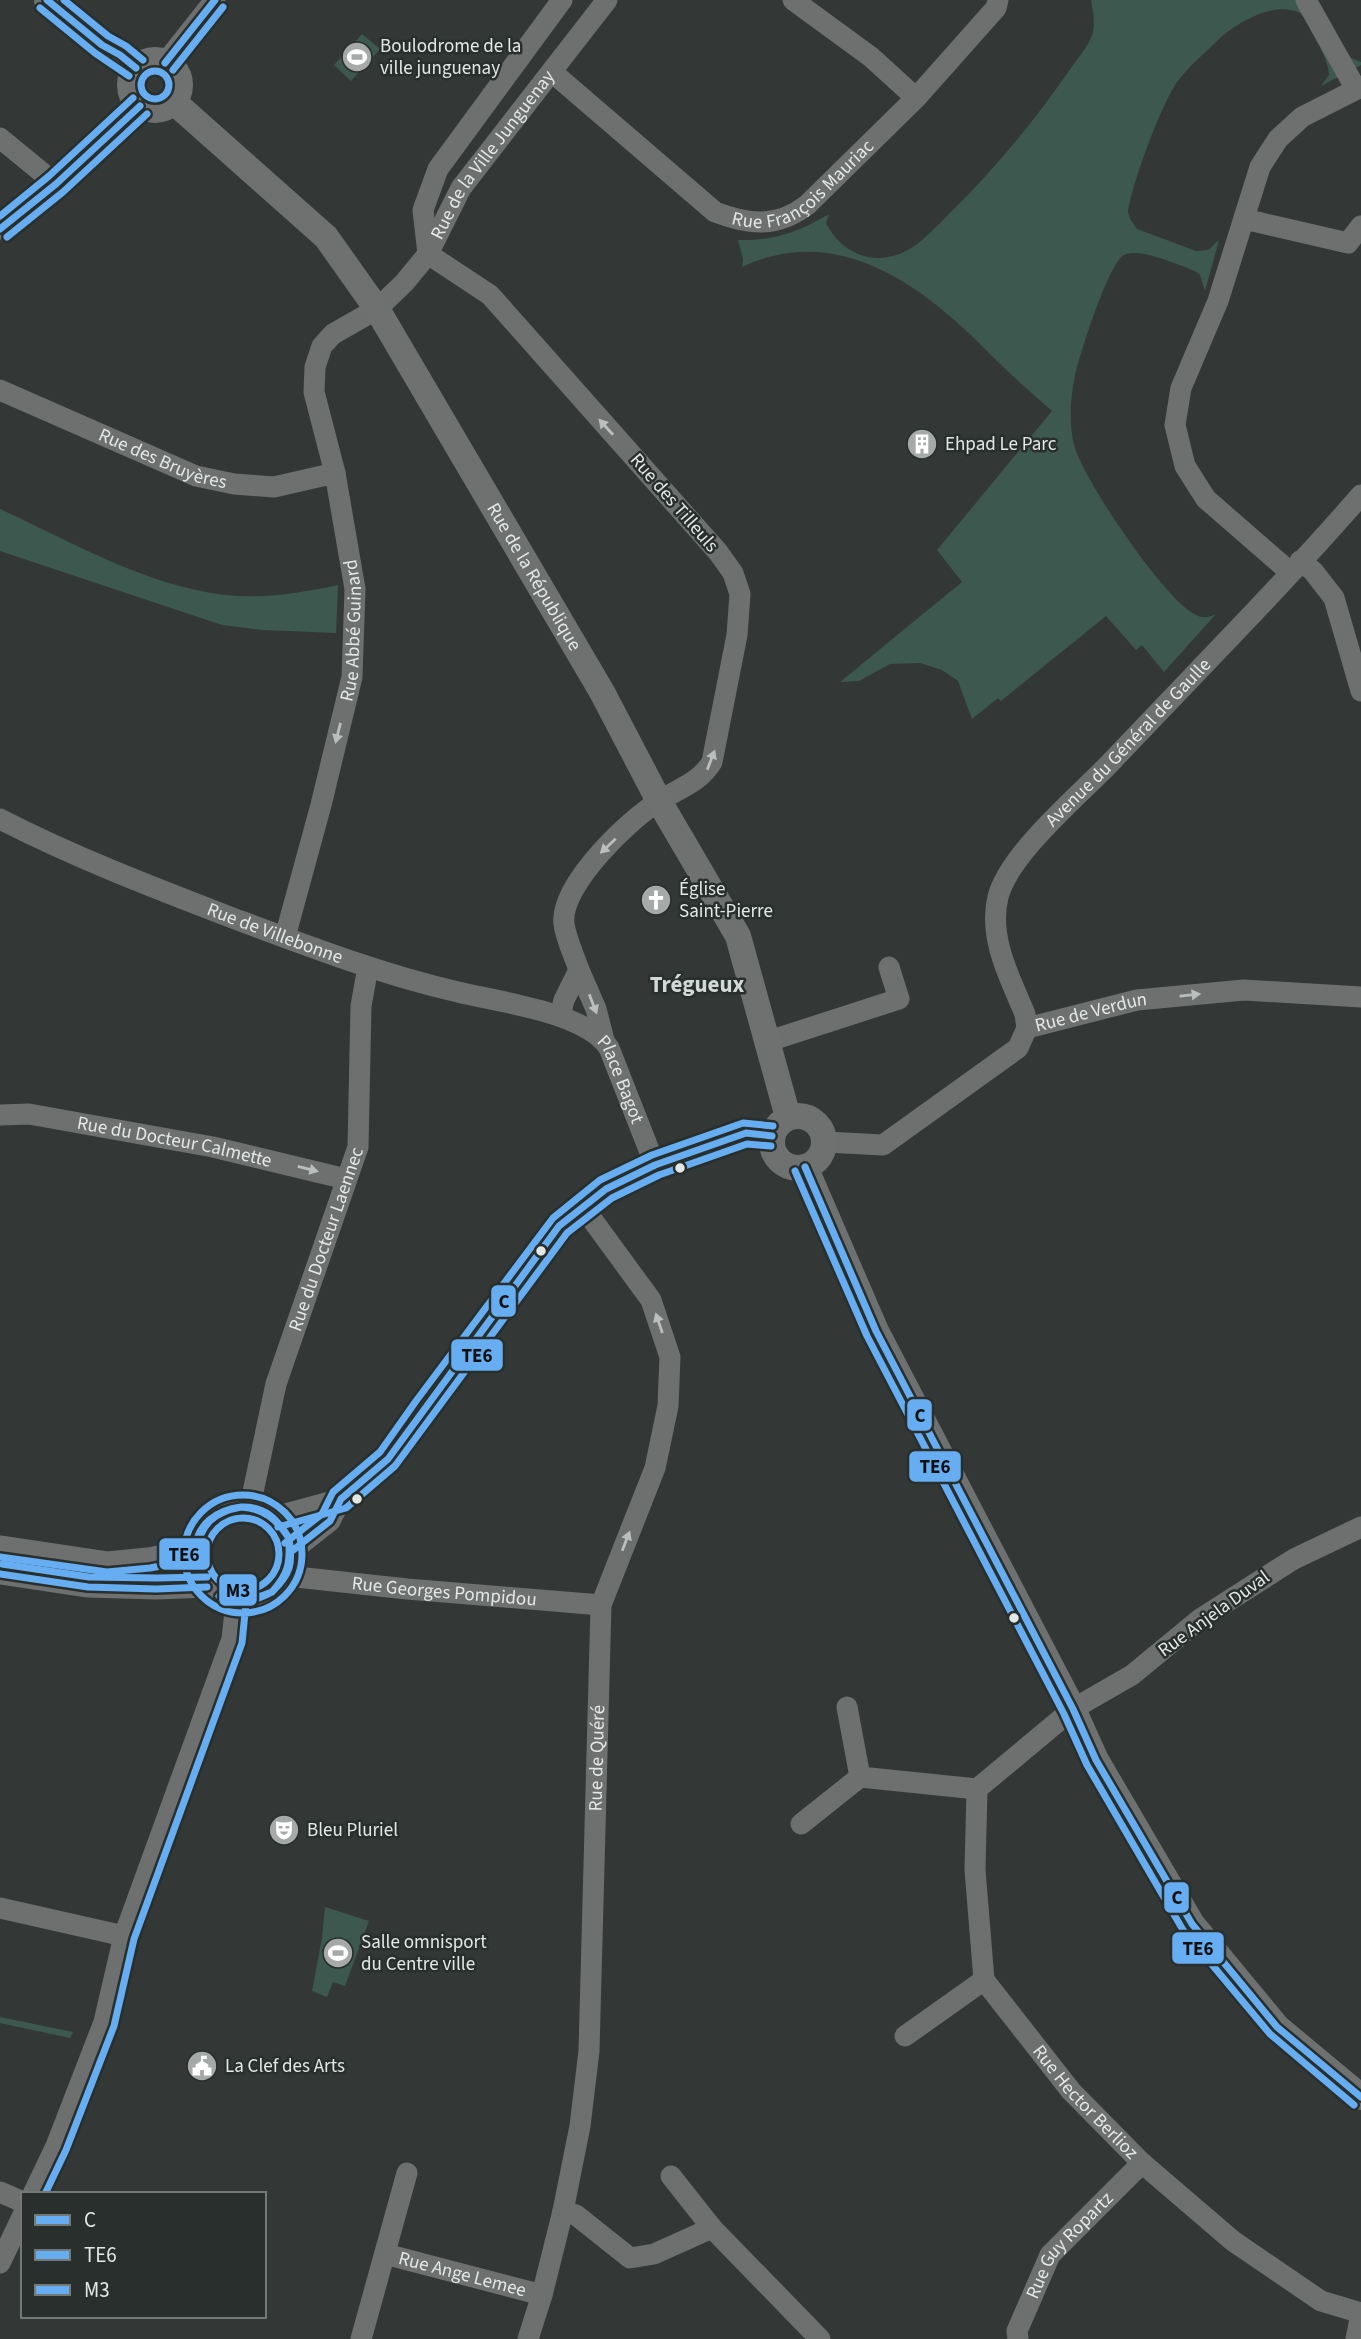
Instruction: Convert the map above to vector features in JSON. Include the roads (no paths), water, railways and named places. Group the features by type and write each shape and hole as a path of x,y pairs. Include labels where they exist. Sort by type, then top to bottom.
{"main road":[{"path":"47,0 102,45 136,68"},
{"path":"150,61 165,62 172,67 180,80 180,88 174,102 154,111 140,106 131,92 130,83 136,68 150,61"},
{"name":"Rue de la République","path":"174,102 326,237 377,309 602,692 659,800 738,936 766,1042 780,1126"},
{"path":"800,1115 815,1121 824,1134 825,1142 819,1158 805,1167 787,1166 780,1161 771,1145 780,1126 800,1115"},
{"path":"805,1167 876,1331 1073,1709 1096,1760 1192,1924 1277,2027 1361,2097"}],"street":[{"path":"165,62 215,0"},
{"path":"428,254 423,210 438,169 562,0"},
{"name":"Rue de la Ville Junguenay","path":"377,309 404,283 428,254 461,188 607,0"},
{"path":"793,0 871,57 916,98"},
{"name":"Rue François Mauriac","path":"552,72 715,212 738,221 766,223 794,215 807,205 916,98 996,8 998,0"},
{"path":"1306,0 1359,88 1302,117 1278,139 1260,167 1218,301 1181,388 1175,425 1185,466 1206,499 1295,567 1313,571 1334,597 1361,691"},
{"path":"0,229 56,184 140,106"},
{"path":"0,138 56,184"},
{"path":"1244,219 1348,243 1361,226"},
{"name":"Rue des Tilleuls","path":"428,254 490,295 718,552 733,573 740,593 737,635 712,762 704,776 659,800 592,861 567,899 564,923 579,970 596,1009 604,1040"},
{"name":"Rue Abbé Guinard","path":"285,937 352,677 355,589 334,473 314,392 315,367 323,346 333,334 377,309"},
{"name":"Rue des Bruyères","path":"0,390 196,476 234,484 274,487 334,473"},
{"name":"Avenue du Général de Gaulle","path":"1027,1028 1025,1014 996,935 998,897 1006,874 1022,853 1361,495"},
{"name":"Rue de Villebonne","path":"0,819 59,849 368,967 435,987 559,1016"},
{"name":"Rue du Docteur Laennec","path":"250,1506 276,1384 358,1147 361,1006 368,967"},
{"path":"766,1042 899,999 889,967"},
{"path":"559,1016 579,970"},
{"name":"Rue de Verdun","path":"825,1142 883,1145 1018,1048 1027,1028 1137,1000 1244,990 1361,997"},
{"name":"Place Bagot","path":"559,1016 583,1026 604,1040 615,1061 655,1165"},
{"name":"Rue du Docteur Calmette","path":"0,1115 29,1114 213,1147 346,1179"},
{"path":"292,1551 330,1521 341,1499 388,1460 424,1407 559,1226 606,1189 655,1165 746,1133 780,1126"},
{"name":"Rue de Quéré","path":"528,2339 563,2211 580,2126 589,2051 601,1605 655,1468 668,1406 670,1357 651,1300 583,1207"},
{"path":"275,1517 341,1499"},
{"path":"235,1506 250,1506 275,1517 284,1527 292,1551 287,1576 278,1588 266,1597 251,1602 236,1602 220,1597 207,1587 195,1563 195,1549 199,1534 208,1521 235,1506"},
{"name":"Rue Anjela Duval","path":"1073,1709 1132,1675 1200,1619 1268,1574 1361,1527"},
{"path":"0,1546 107,1562 195,1549"},
{"path":"0,1574 88,1587 207,1587"},
{"name":"Rue Georges Pompidou","path":"287,1576 601,1605"},
{"path":"34,2192 56,2146 104,2022 124,1936 219,1681 232,1639 236,1602"},
{"path":"847,1707 860,1777"},
{"path":"802,1824 860,1777 977,1789 1073,1709"},
{"path":"905,2036 984,1980 975,1870 977,1789"},
{"path":"0,1908 124,1936"},
{"name":"Rue Hector Berlioz","path":"984,1980 1071,2091 1142,2163 1233,2241 1321,2301 1361,2314"},
{"name":"Rue Guy Ropartz","path":"1018,2339 1017,2331 1050,2255 1142,2163"},
{"name":"Rue Ange Lemee","path":"361,2339 407,2174"},
{"path":"671,2176 712,2228 820,2339"},
{"path":"0,2192 21,2201"},
{"path":"563,2211 576,2215 630,2258 654,2255 712,2228"},
{"path":"0,2263 21,2219"},
{"name":"Rue Ange Lemee","path":"385,2254 542,2295"},
{"path":"1356,2339 1361,2314"}],"place":[{"name":"Boulodrome de la ville junguenay","path":"357,57"},
{"name":"Ehpad Le Parc","path":"922,444"},
{"name":"Église Saint-Pierre","path":"656,900"},
{"name":"Bleu Pluriel","path":"284,1830"},
{"name":"Salle omnisport du Centre ville","path":"338,1953"},
{"name":"La Clef des Arts","path":"202,2066"}],"district":[{"name":"Trégueux","path":"697,984"}]}
